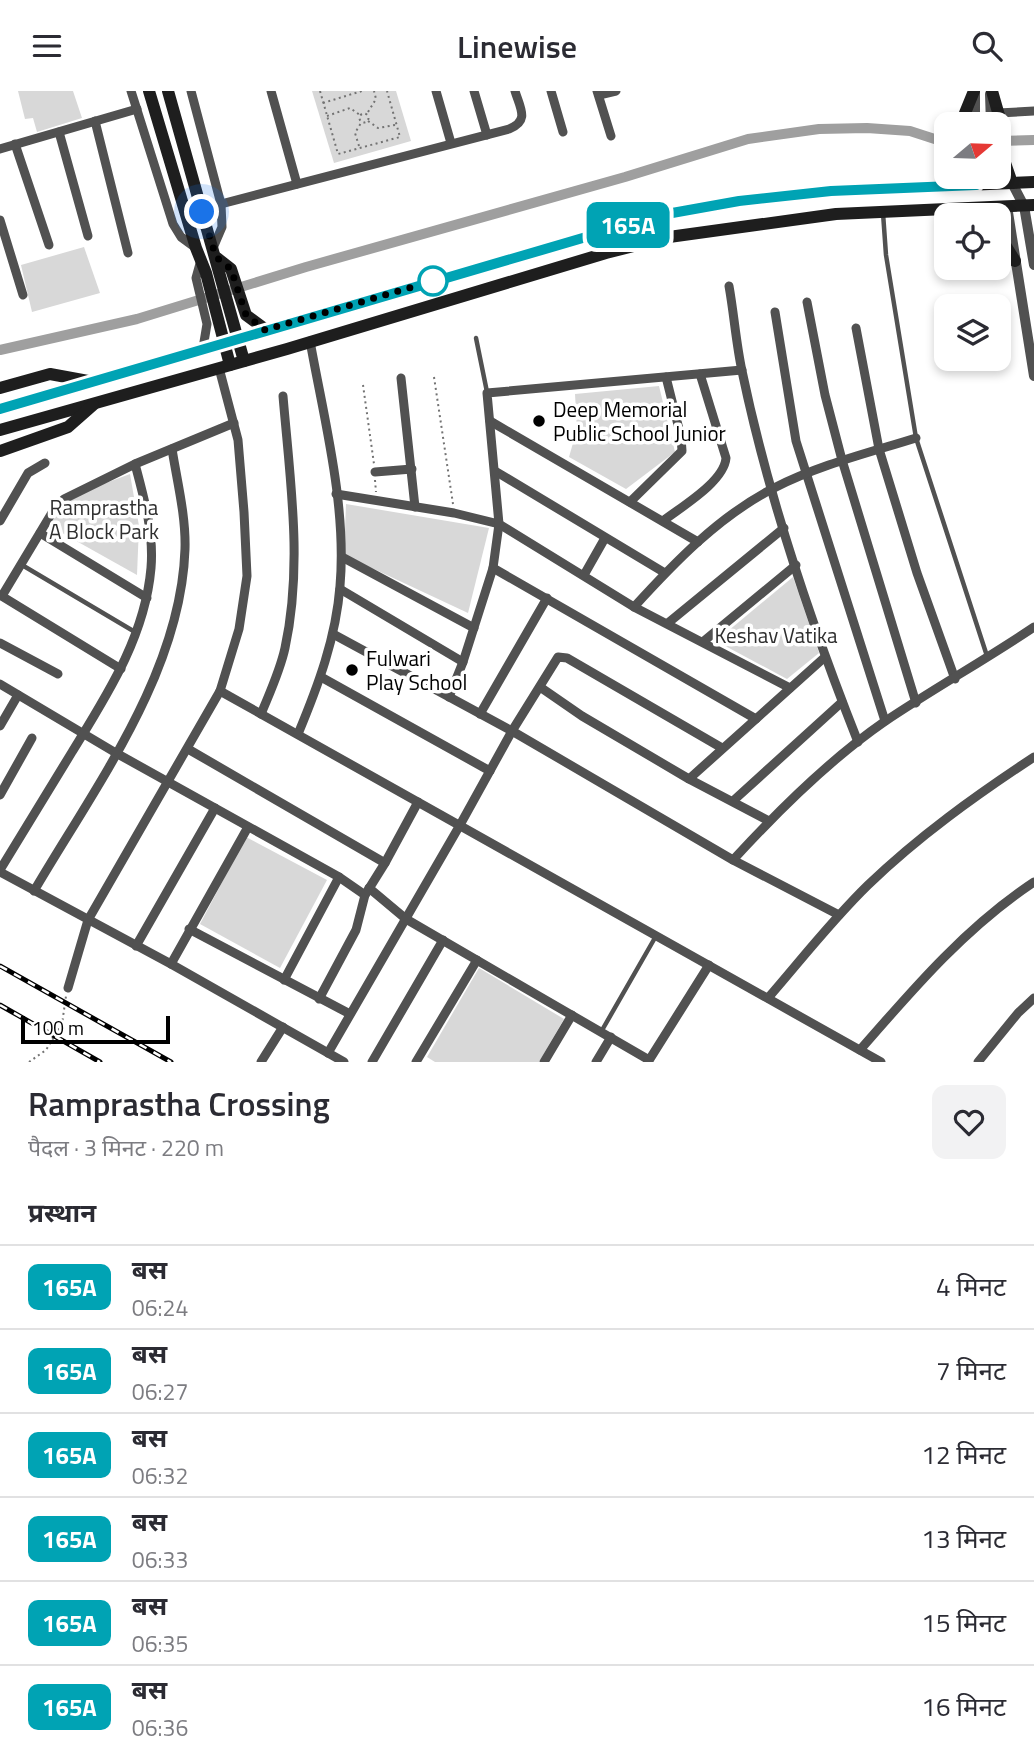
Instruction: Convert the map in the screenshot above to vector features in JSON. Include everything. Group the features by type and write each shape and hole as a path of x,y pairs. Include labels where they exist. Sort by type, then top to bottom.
{"main road":[{"path":"149,91 200,265 213,321 224,342 224,366"},
{"path":"167,91 239,315 239,338 244,361"},
{"path":"965,112 975,91"},
{"path":"991,91 995,112"},
{"path":"1012,183 1034,182"},
{"path":"0,409 661,215 739,201 831,191 934,185"},
{"path":"1011,206 1029,205"},
{"path":"0,430 669,237 836,214 934,210"},
{"path":"1011,258 1016,268"},
{"path":"239,315 265,330"},
{"path":"279,326 287,349"},
{"path":"164,359 170,381"},
{"path":"0,388 50,374 88,381"},
{"path":"0,451 68,427 96,402"}],"street":[{"path":"131,91 173,224 200,265"},
{"path":"191,91 221,204 220,261"},
{"path":"271,91 297,184"},
{"path":"436,91 452,143"},
{"path":"474,91 487,135"},
{"path":"221,204 518,126 522,116 514,91"},
{"path":"551,91 563,132"},
{"path":"611,136 598,93 616,91"},
{"path":"975,91 975,112"},
{"path":"0,149 137,109"},
{"path":"1012,117 1034,111"},
{"path":"95,121 128,253"},
{"path":"59,132 88,236"},
{"path":"15,144 49,245"},
{"path":"1012,183 1029,205 1034,265"},
{"path":"0,220 23,295"},
{"path":"1011,234 1034,376"},
{"path":"1016,268 1034,271"},
{"path":"729,286 742,370 771,489 825,657 858,742"},
{"path":"807,302 825,395 842,460 916,703"},
{"path":"775,312 791,420 885,722"},
{"path":"203,348 213,321"},
{"path":"856,328 879,449 916,573 955,679"},
{"path":"298,734 321,677 333,634 342,557 336,493 310,341"},
{"path":"68,988 88,920 220,691 239,629 247,576 244,501 224,366"},
{"path":"449,697 463,662 492,568 499,524 487,393 742,370"},
{"path":"663,521 713,481 725,465 726,458 701,374"},
{"path":"629,502 682,451 666,377"},
{"path":"401,378 415,507"},
{"path":"261,714 285,651 293,594 295,534 283,396"},
{"path":"490,421 698,542"},
{"path":"121,669 1,595 64,499 135,464 234,423"},
{"path":"634,607 698,542 771,489 842,460 916,438"},
{"path":"34,891 116,753 157,670 169,639 183,577 184,536 172,449"},
{"path":"0,521 28,473 45,463"},
{"path":"135,464 150,538 148,598 121,669 0,871 344,1062"},
{"path":"375,473 412,469"},
{"path":"495,471 665,573"},
{"path":"336,493 454,513 499,524 634,607 790,688"},
{"path":"668,623 784,528"},
{"path":"40,533 148,598"},
{"path":"584,575 606,538"},
{"path":"342,557 474,628"},
{"path":"704,641 796,565"},
{"path":"492,568 756,719"},
{"path":"340,589 463,662"},
{"path":"480,714 548,598"},
{"path":"733,860 769,821 858,742 1034,627"},
{"path":"333,634 512,731 733,860 839,915"},
{"path":"0,643 58,674"},
{"path":"328,1053 512,731 558,657 564,656 722,748"},
{"path":"689,779 825,657"},
{"path":"321,677 490,771"},
{"path":"0,684 116,753 367,892 406,919 649,1061 709,965"},
{"path":"540,687 582,716 689,779 769,821"},
{"path":"220,691 881,1062"},
{"path":"0,726 18,695"},
{"path":"733,801 842,702"},
{"path":"0,795 33,738"},
{"path":"188,749 385,863"},
{"path":"768,998 839,915 915,842 967,802 1034,757"},
{"path":"320,999 356,930 367,892 418,802"},
{"path":"136,946 215,808"},
{"path":"171,964 248,827"},
{"path":"284,980 338,877"},
{"path":"860,1050 928,972 979,925 1034,882"},
{"path":"189,929 350,1014"},
{"path":"372,1062 443,940"},
{"path":"420,1061 477,960"},
{"path":"978,1062 1034,997"},
{"path":"544,1062 572,1015"},
{"path":"261,1062 282,1027"},
{"path":"596,1062 611,1037"}],"lane":[{"path":"883,212 886,255 916,438 988,658"},
{"path":"476,338 487,393"},
{"path":"22,564 136,633"},
{"path":"601,1032 656,935"}],"path":[{"path":"320,91 338,154 400,137 387,91"},
{"path":"323,103 362,91"},
{"path":"368,121 367,114 376,99 374,91"},
{"path":"327,116 350,108 360,115 362,122"},
{"path":"360,115 367,114"},
{"path":"359,148 355,132 362,122 368,121 378,128 397,124"},
{"path":"434,377 454,513"},
{"path":"363,385 375,473 376,501"},
{"path":"29,1062 46,1050 62,1024 68,988"}],"green space":[{"path":"18,91 73,91 82,118 37,132 33,118 25,119"},
{"path":"312,91 396,91 411,141 334,163"},
{"path":"84,247 100,293 32,312 21,265"},
{"path":"659,386 675,452 626,489 569,457 577,429 575,394"},
{"name":"Ramprastha A Block Park","path":"130,474 139,526 137,575 46,524 60,500"},
{"path":"346,504 489,528 468,613 344,555"},
{"name":"Keshav Vatika","path":"793,577 819,653 787,679 716,641"},
{"path":"246,837 327,880 280,968 200,924"},
{"path":"479,968 564,1019 539,1062 435,1062 427,1057"}],"waterway":[{"path":"0,350 137,319 306,267 625,177 748,139 819,129 867,128 910,131 934,139"},
{"path":"1012,141 1034,140"}],"railway":[{"path":"0,966 171,1062"},
{"path":"0,1005 100,1062"}],"bus line":[{"name":"165A","path":"0,409 661,215 739,201 831,191 934,187"}],"place":[{"name":"Deep Memorial Public School Junior","path":"539,421"},
{"name":"Fulwari Play School","path":"352,670"}],"route":[{"path":"202,212 216,257 231,269 246,315 265,330 440,279 433,281"}]}
